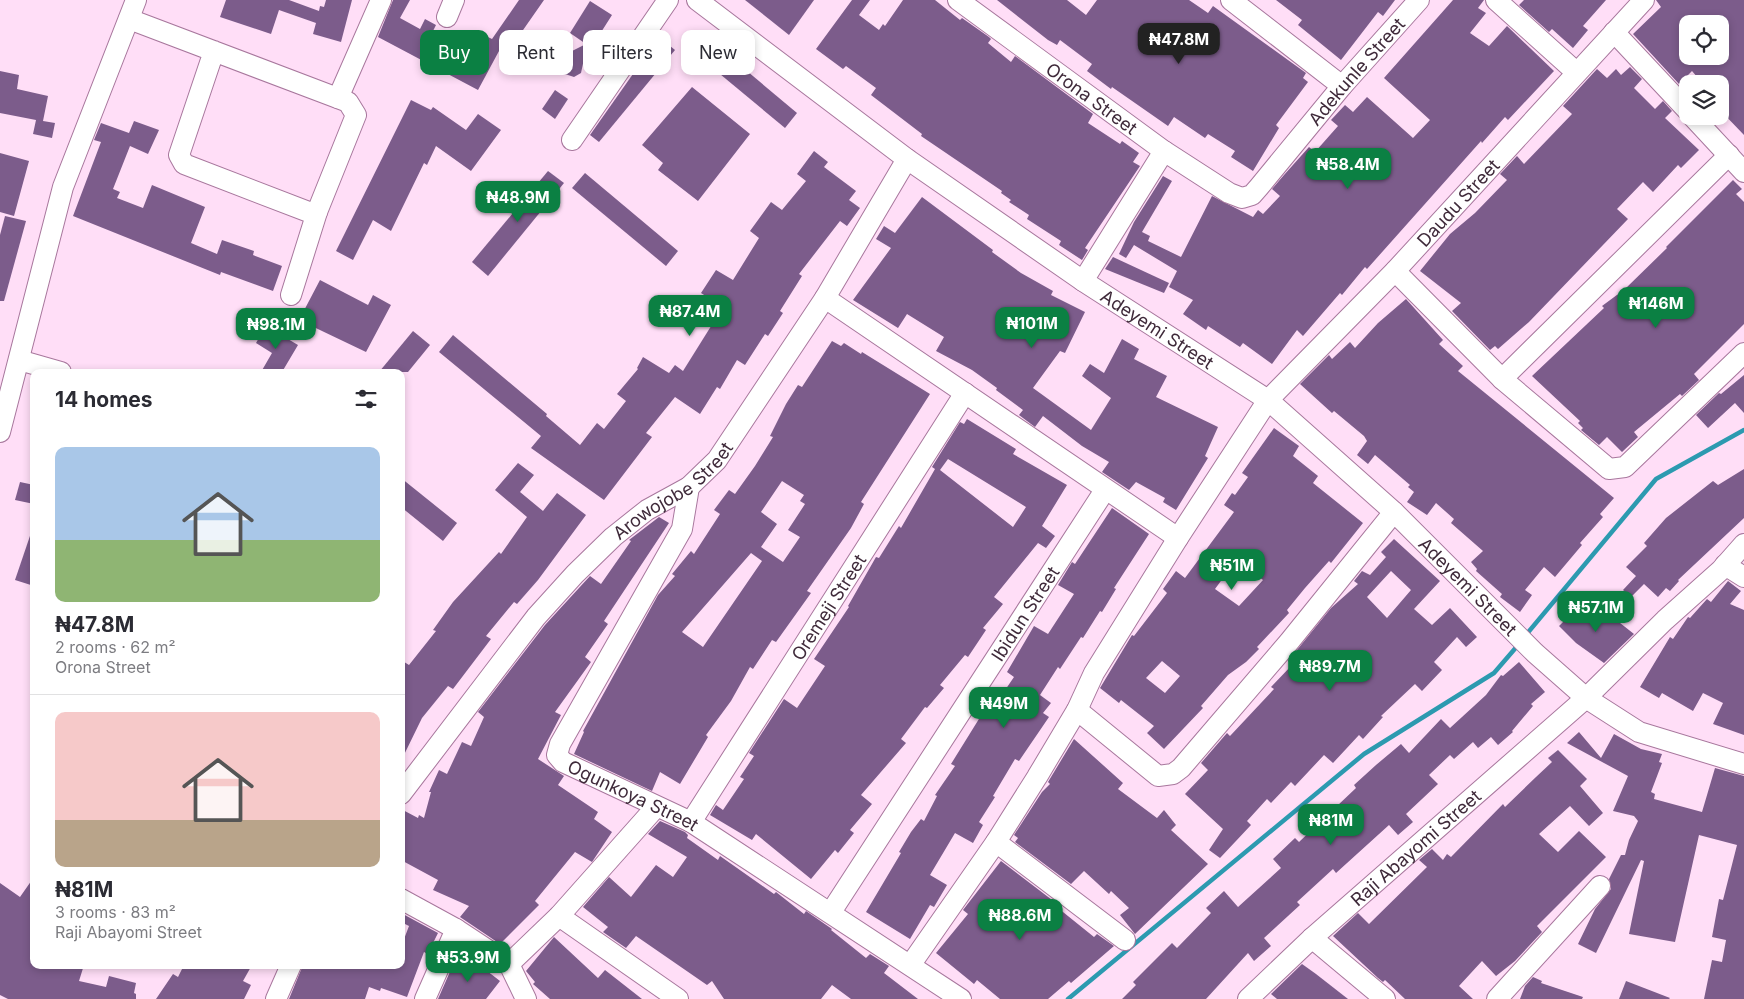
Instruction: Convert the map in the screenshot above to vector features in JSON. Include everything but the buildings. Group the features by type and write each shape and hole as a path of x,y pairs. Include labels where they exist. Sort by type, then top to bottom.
{"street":[{"path":"338,98 381,0"},
{"path":"572,140 668,0"},
{"name":"Adeyemi Street","path":"697,0 907,160 1083,281 1268,400 1394,512 1535,653 1586,698 1639,732 1744,764"},
{"name":"Orona Street","path":"958,0 1164,151 1229,193"},
{"path":"1231,0 1342,86"},
{"name":"Adekunle Street","path":"1229,193 1242,198 1252,195 1342,86 1419,0"},
{"path":"1496,0 1576,72"},
{"name":"Daudu Street","path":"911,964 996,842 1077,710 1094,673 1178,538 1268,400 1395,272 1576,72 1644,0"},
{"path":"0,432 62,187 132,9 214,51 348,102 356,115 317,212 291,295"},
{"path":"1614,32 1679,101"},
{"path":"214,51 179,155 180,160 184,164 314,214 317,212"},
{"path":"1700,125 1744,172"},
{"path":"1083,281 1164,151"},
{"path":"1502,379 1728,155"},
{"name":"Arowojobe Street","path":"405,789 536,617 575,574 613,537 647,510 689,487 716,460 825,298 907,160"},
{"path":"1395,272 1502,379 1609,468 1625,467 1744,353"},
{"path":"825,298 1178,538"},
{"path":"19,360 50,369"},
{"name":"Oremeji Street","path":"691,822 965,393"},
{"name":"Ogunkoya Street","path":"689,487 682,530 560,744 557,755 562,762 691,822 911,964 961,999"},
{"name":"Ibidun Street","path":"831,912 1105,490"},
{"path":"1077,710 1158,776 1173,774 1181,768 1288,642 1394,512"},
{"name":"Raji Abayomi Street","path":"1248,999 1312,938 1586,698 1665,620 1725,565 1744,544"},
{"path":"1725,565 1744,577"},
{"path":"509,964 559,916 656,807"},
{"path":"996,842 1125,940"},
{"path":"1497,999 1600,886"},
{"path":"405,901 456,929 509,964 526,999"},
{"path":"559,916 678,999"},
{"path":"425,999 456,929"},
{"path":"1312,938 1386,999"},
{"path":"276,999 289,969"}],"waterway":[{"path":"1525,636 1656,479 1744,430"},
{"path":"1068,999 1364,754 1494,673 1519,644"}]}
